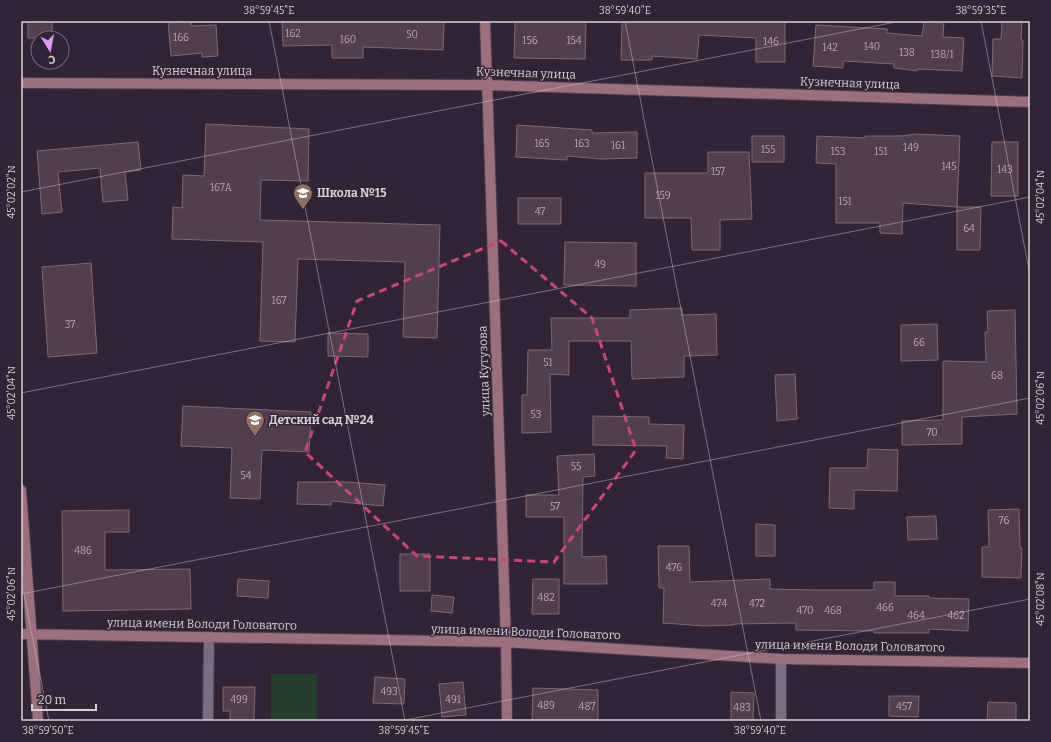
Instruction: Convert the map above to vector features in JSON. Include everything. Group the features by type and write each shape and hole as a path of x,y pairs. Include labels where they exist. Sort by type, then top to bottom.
{"street":[{"name":"улица Кутузова","path":"485,21 506,642 507,721"},
{"name":"Кузнечная улица","path":"21,83 487,85 1030,102"},
{"path":"21,490 26,634 38,721"},
{"name":"улица имени Володи Головатого","path":"26,634 506,642 781,659 1030,663"}],"lane":[{"path":"208,721 209,637"},
{"path":"781,659 781,721"}],"highlighted area":[{"path":"501,241 592,318 636,450 554,562 417,556 305,452 357,301"}],"green space":[{"path":"271,674 317,674 317,721 271,721"}],"building":[{"path":"28,21 52,21 52,30 30,30 30,38 28,38"},
{"path":"168,21 191,21 192,26 216,25 218,56 202,57 202,53 171,56"},
{"path":"282,21 444,21 443,50 363,47 363,58 332,58 332,45 283,46"},
{"path":"515,21 586,21 585,59 514,58"},
{"path":"622,21 785,21 785,62 756,62 756,38 699,35 697,59 652,56 652,60 621,60"},
{"path":"924,21 944,21 943,37 964,38 962,71 917,69 917,71 894,68 894,64 843,61 843,68 813,66 816,25 887,29 887,33 922,36"},
{"path":"1002,21 1022,21 1022,78 992,76 993,39 1001,39"},
{"path":"206,124 309,129 308,181 261,180 260,220 440,225 437,338 403,337 405,262 298,259 295,342 260,341 263,242 172,239 173,207 182,208 183,175 204,176"},
{"path":"517,125 592,130 592,133 637,132 637,158 601,159 567,156 567,160 516,157"},
{"path":"916,134 960,136 957,207 903,203 902,234 880,233 880,223 836,223 836,164 816,163 817,136 865,138 865,136 902,136"},
{"path":"752,136 784,136 784,162 752,162"},
{"path":"138,142 141,170 125,172 128,200 103,202 100,168 58,172 62,212 42,214 37,151"},
{"path":"992,142 1018,142 1018,196 991,196"},
{"path":"708,152 749,152 752,219 720,220 720,250 692,250 691,218 645,218 645,173 708,173"},
{"path":"518,198 561,198 561,224 518,224"},
{"path":"957,207 981,207 980,250 957,250"},
{"path":"565,242 636,243 636,286 564,285"},
{"path":"91,263 97,353 48,357 42,267"},
{"path":"682,308 682,315 716,314 717,355 684,356 684,377 632,379 631,341 569,341 569,375 550,374 551,432 522,433 522,395 527,395 528,350 552,350 551,318 630,318 630,310"},
{"path":"1015,310 1017,414 962,417 962,444 902,445 902,421 943,420 943,361 986,362 985,332 988,332 987,311"},
{"path":"937,324 938,360 901,361 901,325"},
{"path":"328,333 368,334 368,357 328,356"},
{"path":"795,374 797,419 777,421 775,375"},
{"path":"183,406 311,412 309,452 262,450 260,499 230,498 232,448 181,446"},
{"path":"593,416 649,417 649,424 684,425 683,459 666,458 667,446 593,445"},
{"path":"868,449 898,450 897,491 854,490 854,509 829,508 830,468 867,468"},
{"path":"594,454 595,476 583,477 582,557 606,556 607,584 564,584 564,517 526,517 526,495 559,495 557,456"},
{"path":"298,482 347,482 385,485 383,506 332,501 331,505 297,504"},
{"path":"1019,509 1020,548 1022,548 1021,578 982,577 982,547 989,547 988,510"},
{"path":"129,510 129,532 105,532 105,570 190,569 191,609 63,611 62,511"},
{"path":"936,516 937,539 908,540 907,517"},
{"path":"756,524 775,525 775,556 756,556"},
{"path":"658,546 689,546 690,582 770,579 770,589 874,590 874,582 895,582 895,596 929,596 929,598 969,599 968,631 929,629 929,633 874,633 874,631 796,630 796,623 704,626 663,623 664,588 659,588"},
{"path":"400,554 430,554 430,591 400,591"},
{"path":"238,579 269,581 268,598 237,596"},
{"path":"533,579 559,579 559,614 532,614"},
{"path":"432,595 454,597 452,613 431,611"},
{"path":"375,677 405,679 404,704 373,703"},
{"path":"463,682 466,715 442,717 439,684"},
{"path":"223,687 255,687 254,721 230,721 230,711 223,711"},
{"path":"533,688 598,690 598,721 532,721"},
{"path":"731,692 754,693 753,721 731,721"},
{"path":"889,696 919,696 918,717 889,716"},
{"path":"988,702 1016,703 1016,721 987,721"}],"place":[{"name":"Школа №15","path":"303,210"},
{"name":"Детский сад №24","path":"255,437"}]}
